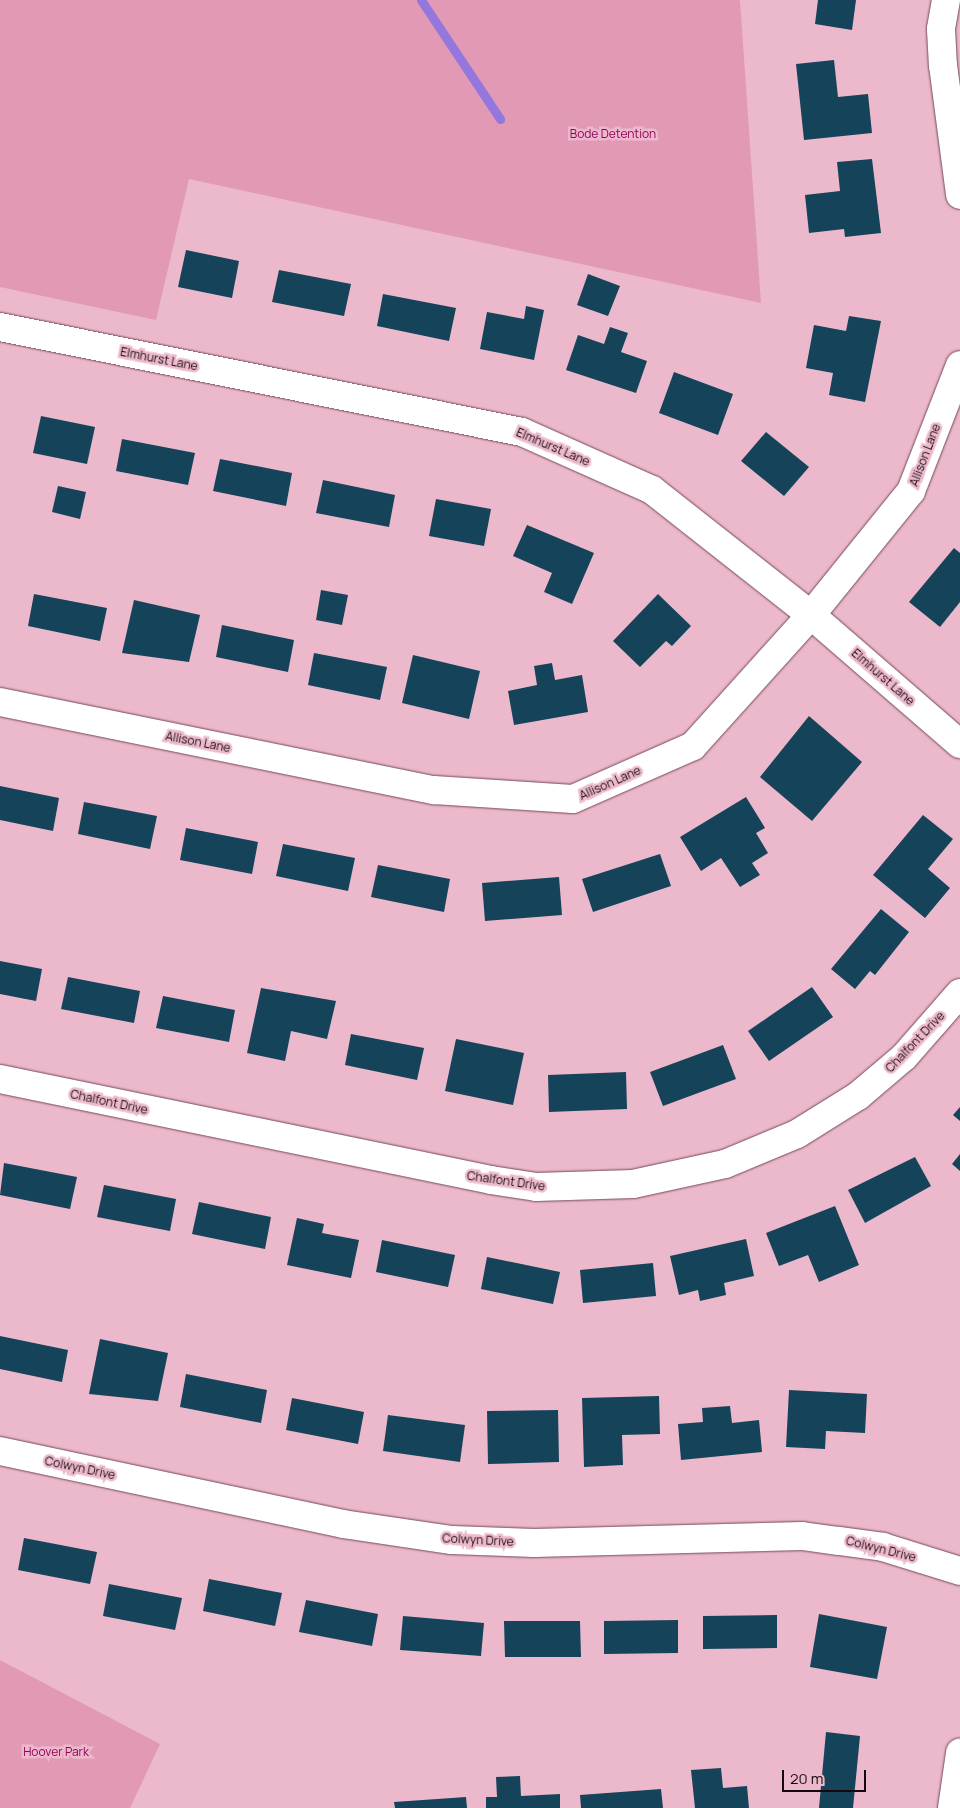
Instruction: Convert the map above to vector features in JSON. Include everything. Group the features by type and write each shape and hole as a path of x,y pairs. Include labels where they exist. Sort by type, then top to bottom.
{"street":[{"path":"946,0 941,29 943,65 960,195"},
{"name":"Elmhurst Lane","path":"0,328 522,432 652,490 811,616 960,744"},
{"name":"Allison Lane","path":"0,702 434,790 573,799 693,746 811,616 911,491 960,365"},
{"name":"Chalfont Drive","path":"0,1079 491,1180 536,1187 633,1184 725,1164 797,1134 858,1096 904,1056 960,993"},
{"name":"Colwyn Drive","path":"0,1451 343,1524 452,1540 534,1543 802,1536 883,1547 960,1571"},
{"path":"952,1808 960,1753"}],"green space":[{"name":"Bode Detention","path":"0,0 740,0 761,303 189,179 156,320 0,287"},
{"name":"Hoover Park","path":"0,1660 160,1744 130,1808 0,1808"}],"building":[{"path":"818,0 856,0 852,30 815,24"},
{"path":"834,60 838,97 868,94 872,133 804,140 796,64"},
{"path":"872,159 881,233 845,237 844,229 809,233 805,195 840,191 837,162"},
{"path":"186,250 239,261 232,298 178,287"},
{"path":"279,270 351,284 344,316 272,302"},
{"path":"588,274 620,286 608,316 577,305"},
{"path":"383,294 456,308 449,341 377,326"},
{"path":"526,306 544,310 534,360 480,349 487,312 524,319"},
{"path":"849,316 881,321 865,402 829,395 833,373 806,368 814,325 846,331"},
{"path":"610,327 628,333 621,352 647,361 636,393 566,370 578,335 604,344"},
{"path":"674,372 733,394 718,435 659,413"},
{"path":"41,416 95,427 87,464 33,453"},
{"path":"766,432 809,467 784,496 741,461"},
{"path":"122,439 195,453 188,485 116,471"},
{"path":"220,459 292,473 286,506 213,491"},
{"path":"323,480 395,495 389,527 316,513"},
{"path":"58,486 86,492 80,519 52,512"},
{"path":"436,499 491,509 484,546 429,536"},
{"path":"527,525 594,553 572,604 544,592 552,573 513,556"},
{"path":"954,548 960,553 960,602 940,627 909,602"},
{"path":"321,590 348,595 342,625 316,620"},
{"path":"34,594 107,608 100,641 28,626"},
{"path":"658,594 691,626 672,646 666,641 640,667 613,641"},
{"path":"134,600 200,615 189,662 122,653"},
{"path":"222,625 294,640 288,672 216,657"},
{"path":"314,653 387,667 380,700 308,685"},
{"path":"413,655 480,671 469,719 402,703"},
{"path":"552,663 555,680 582,675 588,712 514,725 508,691 537,685 534,666"},
{"path":"809,716 862,762 812,821 760,777"},
{"path":"0,786 59,798 53,831 0,820"},
{"path":"746,797 765,828 756,833 768,853 752,863 760,875 740,887 721,858 701,871 680,837"},
{"path":"84,802 157,816 150,849 78,834"},
{"path":"923,815 953,839 928,869 950,888 925,918 873,875"},
{"path":"186,828 258,842 252,874 180,860"},
{"path":"283,844 355,858 348,891 276,876"},
{"path":"660,854 671,886 593,912 582,879"},
{"path":"378,865 450,879 444,912 371,897"},
{"path":"559,877 562,915 485,921 482,883"},
{"path":"881,909 909,932 875,975 870,971 855,989 831,969"},
{"path":"0,961 42,969 36,1001 0,994"},
{"path":"68,977 140,991 134,1023 61,1009"},
{"path":"812,987 833,1017 769,1061 748,1031"},
{"path":"261,988 336,1001 327,1039 291,1031 285,1061 247,1053"},
{"path":"163,996 235,1010 229,1042 156,1028"},
{"path":"351,1034 424,1048 417,1080 345,1065"},
{"path":"456,1039 524,1053 513,1105 445,1091"},
{"path":"723,1045 736,1079 663,1106 650,1072"},
{"path":"626,1072 627,1109 549,1112 548,1075"},
{"path":"960,1107 960,1121 953,1115"},
{"path":"960,1154 960,1171 952,1164"},
{"path":"915,1157 931,1186 865,1223 848,1190"},
{"path":"4,1163 77,1177 70,1209 0,1195"},
{"path":"104,1185 176,1199 170,1231 97,1217"},
{"path":"199,1202 271,1217 265,1249 192,1234"},
{"path":"835,1206 859,1265 819,1282 808,1255 779,1266 766,1233"},
{"path":"297,1218 324,1224 322,1233 359,1240 351,1278 287,1265"},
{"path":"746,1239 754,1276 724,1283 726,1295 700,1301 698,1290 679,1295 670,1256"},
{"path":"382,1240 455,1255 448,1287 376,1272"},
{"path":"487,1257 560,1272 553,1304 481,1289"},
{"path":"653,1263 656,1296 583,1303 580,1270"},
{"path":"0,1336 68,1350 62,1382 0,1369"},
{"path":"100,1339 168,1353 158,1401 89,1394"},
{"path":"186,1374 267,1390 261,1423 180,1407"},
{"path":"789,1390 867,1394 865,1433 826,1431 825,1449 786,1447"},
{"path":"659,1396 660,1434 622,1435 623,1465 584,1467 582,1398"},
{"path":"292,1398 364,1412 358,1444 286,1430"},
{"path":"730,1406 732,1423 759,1420 762,1452 681,1460 678,1424 703,1422 702,1408"},
{"path":"558,1410 559,1462 488,1464 487,1411"},
{"path":"388,1415 465,1425 460,1462 383,1451"},
{"path":"24,1538 97,1552 90,1584 18,1570"},
{"path":"209,1579 282,1593 275,1626 203,1611"},
{"path":"109,1584 182,1598 175,1630 103,1616"},
{"path":"306,1600 378,1614 372,1646 299,1632"},
{"path":"819,1614 887,1627 877,1679 810,1667"},
{"path":"777,1615 777,1648 703,1649 703,1616"},
{"path":"403,1616 484,1623 481,1656 400,1650"},
{"path":"678,1620 678,1653 604,1654 604,1621"},
{"path":"504,1621 580,1621 581,1657 505,1657"},
{"path":"826,1732 860,1736 853,1808 819,1808"},
{"path":"721,1768 723,1788 747,1786 749,1808 695,1808 691,1770"},
{"path":"520,1776 521,1796 560,1794 560,1808 486,1808 486,1797 497,1797 496,1777"},
{"path":"661,1789 663,1808 581,1808 580,1795"},
{"path":"466,1797 467,1808 395,1808 394,1802"}],"waterway":[{"path":"421,0 500,119"}]}
